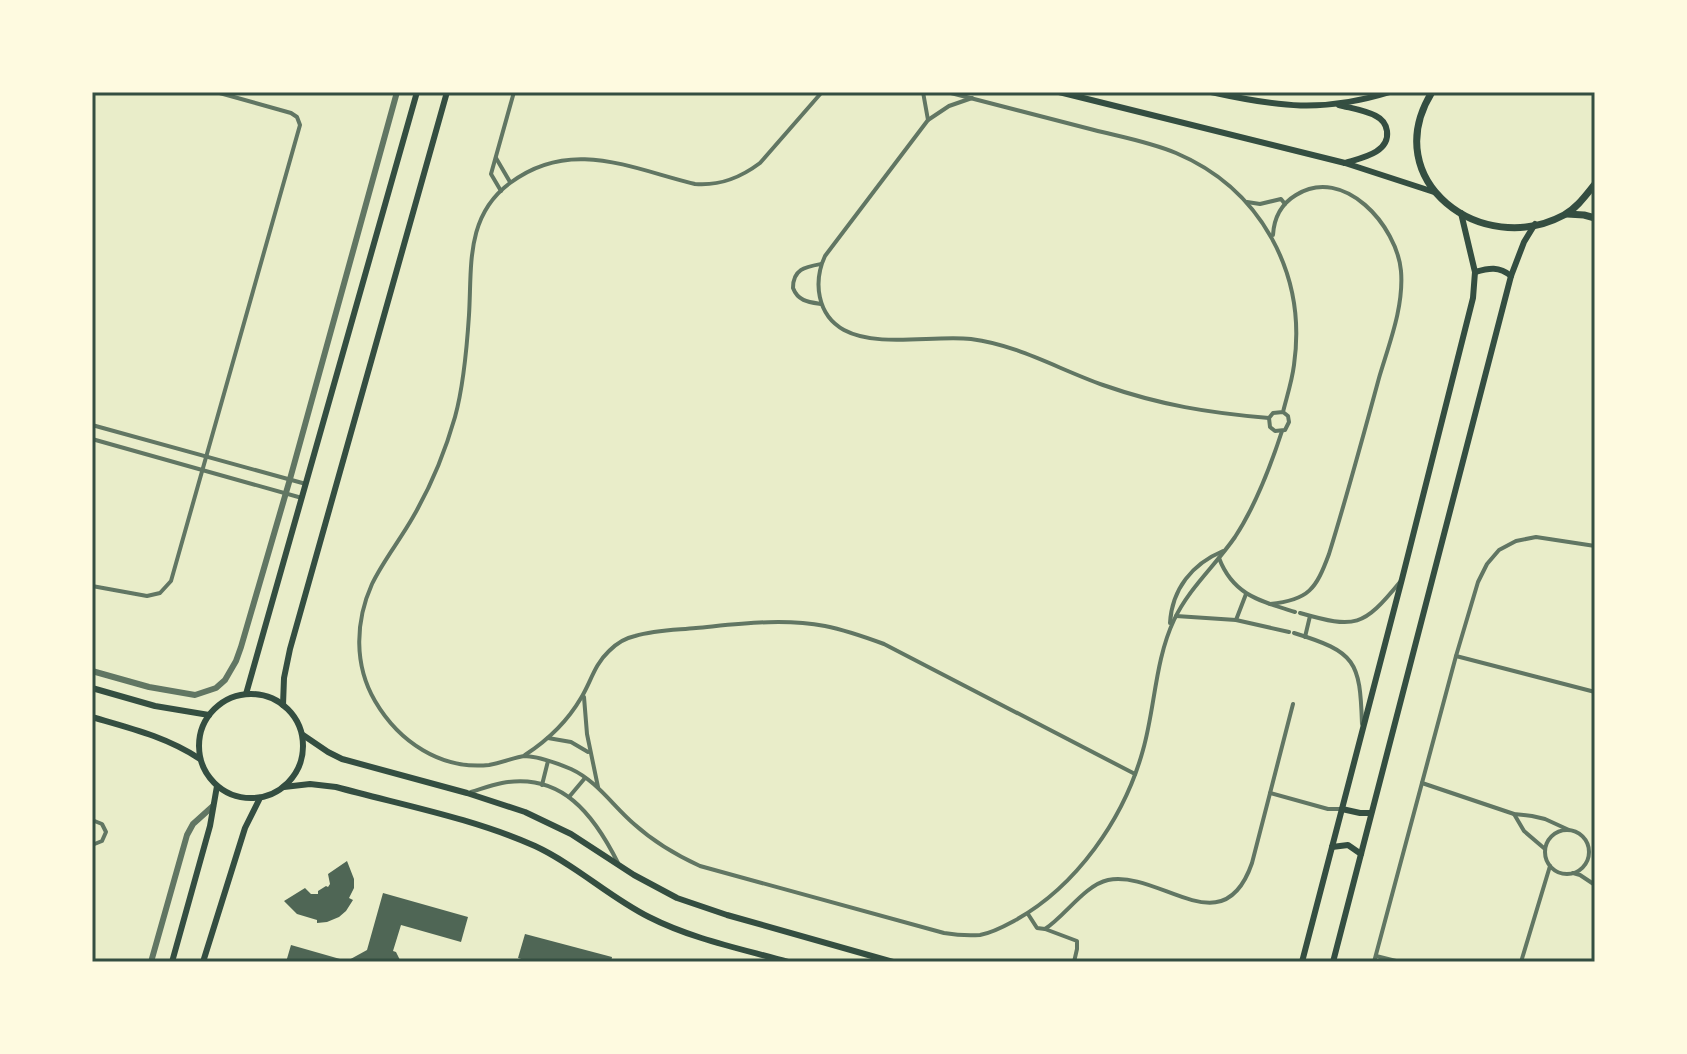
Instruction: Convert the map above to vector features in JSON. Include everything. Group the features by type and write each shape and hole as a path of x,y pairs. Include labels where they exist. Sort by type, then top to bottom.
{"main road":[{"path":"246,694 417,92"},
{"path":"283,705 290,649 447,92"},
{"path":"1059,92 1345,163 1434,192"},
{"path":"1211,92 1308,107 1337,105 1390,92"},
{"path":"1432,92 1421,116 1418,139 1422,170 1434,192 1447,205 1480,222 1504,227 1535,224 1567,214 1595,218"},
{"path":"1337,105 1372,114 1387,129 1385,144 1380,150 1345,163"},
{"path":"1567,214 1595,184"},
{"path":"1302,962 1473,298 1475,272 1461,213"},
{"path":"1333,962 1511,276 1524,242 1535,224"},
{"path":"1475,272 1493,268 1511,276"},
{"path":"92,688 155,706 209,715"},
{"path":"246,694 260,694 283,705 292,713 303,735 301,764 291,780 273,794 260,798 245,799 230,795 217,786 200,759 202,729 209,715 220,704 246,694"},
{"path":"92,717 173,743 200,759"},
{"path":"303,735 342,759 525,812 571,834 677,898 893,962"},
{"path":"284,787 310,784 336,787 487,828 536,847 623,903 678,930 788,962"},
{"path":"172,962 210,826 217,786"},
{"path":"203,962 245,828 260,798"},
{"path":"1342,809 1371,813"},
{"path":"1332,847 1348,845 1361,854"}],"street":[{"path":"92,586 147,596 167,588 171,581 300,125 291,113 216,92"},
{"path":"92,671 149,687 195,695 216,688 225,680 236,661 290,479 397,92"},
{"path":"501,191 491,174 514,92"},
{"path":"822,92 760,163 730,181 695,184 637,166 573,159 522,174 510,182 487,207 472,246 469,321 456,413 423,498 373,583 362,615 359,645 366,682 374,699 397,730 412,743 428,754 447,761 486,765 524,756 548,738 566,719 606,653 633,636 739,623 782,622 824,626 884,644 1135,774"},
{"path":"923,92 928,120"},
{"path":"947,92 1177,153 1214,174 1247,202 1273,238 1289,279 1295,321 1294,364 1283,412"},
{"path":"972,98 949,106 928,120 830,249 821,264 818,284 821,304 827,314 843,330 867,338 951,338 993,343 1032,355 1100,384 1166,405 1269,418"},
{"path":"496,158 510,182"},
{"path":"1270,604 1300,597 1317,584 1323,572 1397,314 1401,281 1396,250 1379,218 1358,199 1346,193 1322,187 1300,192 1285,204 1276,219 1273,238"},
{"path":"1247,202 1267,203 1281,199 1285,204"},
{"path":"821,264 799,270 793,281 795,294 800,299 821,304"},
{"path":"1170,629 1195,585 1237,534 1258,494 1282,431 1289,422 1283,412 1273,413 1269,424 1273,430 1282,431"},
{"path":"92,425 306,484"},
{"path":"92,439 302,498"},
{"path":"1400,962 1375,959 1478,582 1499,550 1516,541 1536,537 1595,546"},
{"path":"524,756 568,767 586,777 652,840 700,866 944,933 963,936 982,934 1028,914 1073,874 1115,817 1135,774 1149,728 1173,603 1186,578 1197,566 1225,550"},
{"path":"1219,558 1230,578 1246,594 1310,616 1346,623 1361,620 1374,612 1402,579"},
{"path":"1236,620 1246,594"},
{"path":"1176,616 1236,620 1333,646 1350,661 1359,683 1362,731"},
{"path":"1305,637 1310,616"},
{"path":"1456,656 1595,692"},
{"path":"583,694 590,754 598,787"},
{"path":"1045,929 1099,883 1112,879 1134,882 1201,902 1215,903 1229,898 1240,889 1247,877 1293,704"},
{"path":"548,738 571,742 590,754"},
{"path":"542,785 548,761"},
{"path":"569,797 586,777"},
{"path":"467,793 517,782 542,785 569,797 594,820 618,863"},
{"path":"1422,783 1514,814 1545,819 1569,830 1583,837 1589,853 1586,862 1581,869 1565,874 1550,866 1545,849 1553,835 1569,830"},
{"path":"1270,793 1328,809 1342,809"},
{"path":"151,962 187,835 193,824 213,806"},
{"path":"1514,814 1524,831 1545,849"},
{"path":"92,820 102,824 106,832 102,841 92,845"},
{"path":"1588,845 1595,848"},
{"path":"1521,962 1550,866"},
{"path":"1573,873 1595,885"},
{"path":"1028,914 1037,928 1077,941 1074,962"}],"building":[{"path":"347,861 354,879 349,898 353,900 339,917 317,923 317,920 297,914 284,901 305,888 311,894 318,894 330,884 328,874"},
{"path":"383,893 468,917 461,942 401,925 393,951 401,962 286,962 291,945 347,961 367,950"},
{"path":"525,934 612,957 611,962 531,962 518,958"}]}
